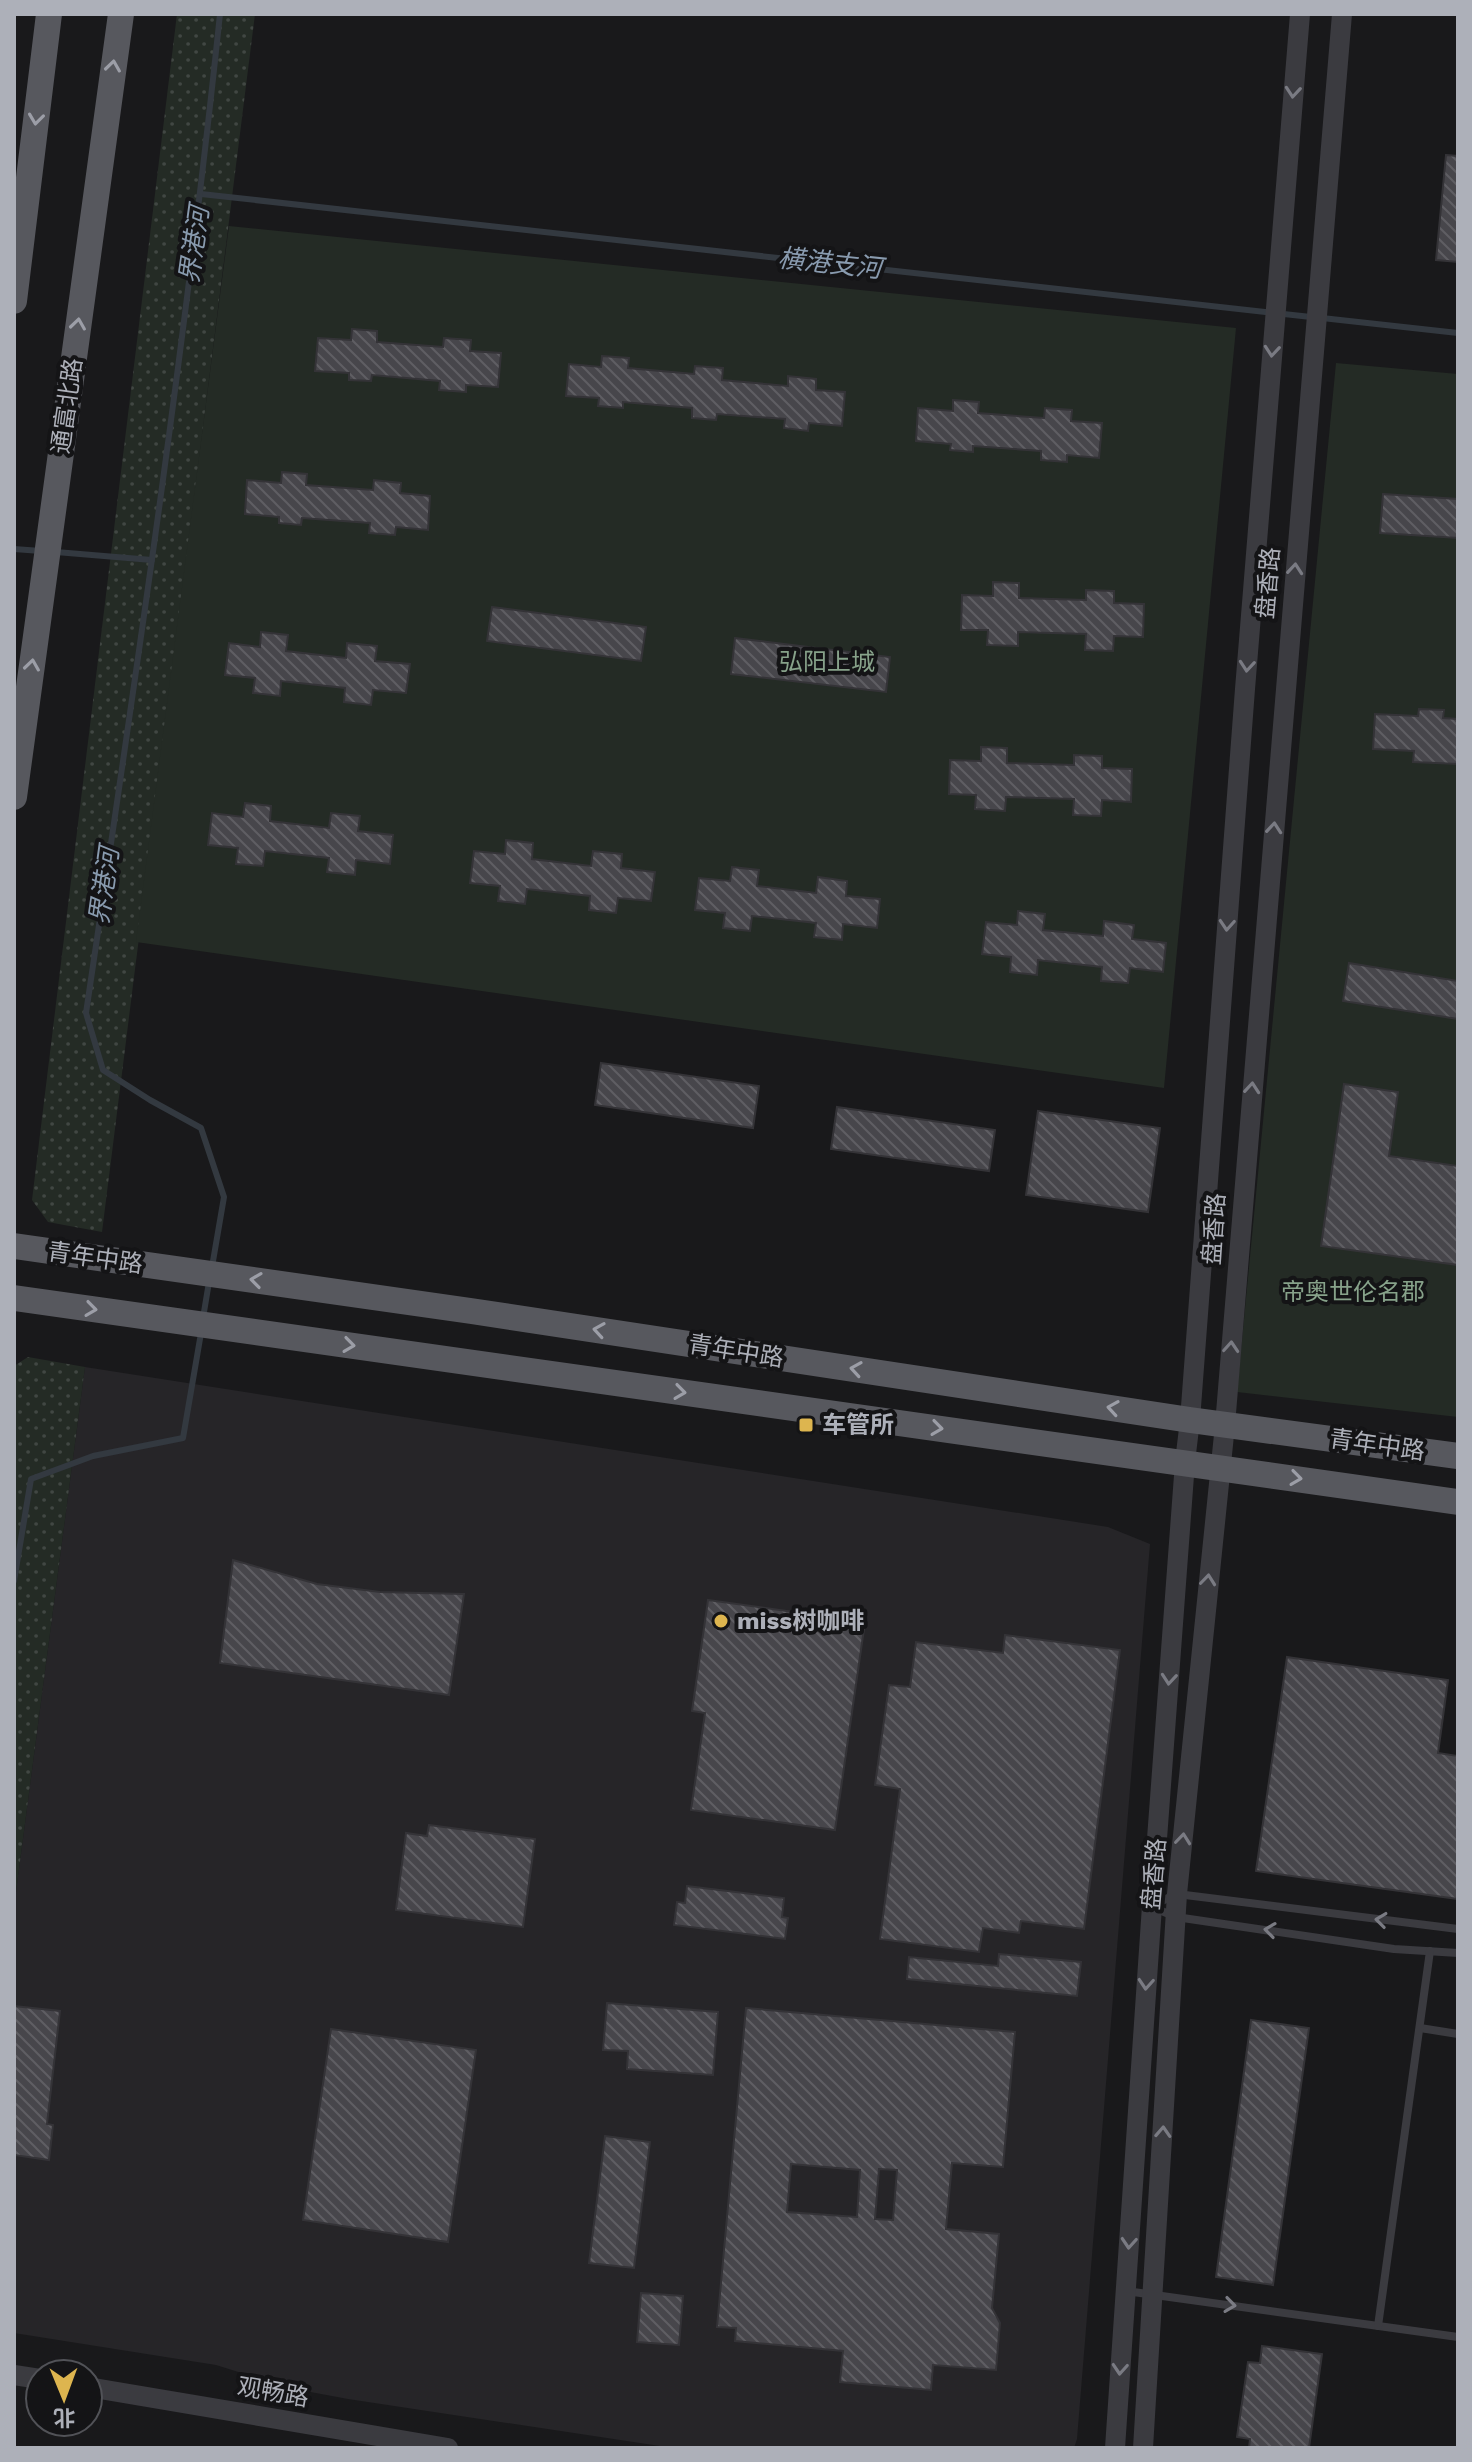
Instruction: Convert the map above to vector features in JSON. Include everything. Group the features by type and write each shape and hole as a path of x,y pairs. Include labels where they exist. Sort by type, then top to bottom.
{"main road":[{"path":"14,301 49,14"},
{"name":"通富北路","path":"14,797 121,14"},
{"name":"青年中路","path":"14,1246 471,1311 1190,1420 1458,1456"},
{"name":"青年中路","path":"14,1298 1458,1502"}],"street":[{"name":"盘香路","path":"1115,2448 1185,1462 1300,14"},
{"name":"盘香路","path":"1143,2448 1177,1894 1225,1425 1342,14"},
{"name":"观畅路","path":"104,2390 448,2448"}],"lane":[{"path":"1152,1906 1177,1894 1458,1929"},
{"path":"1152,1906 1176,1917 1394,1949 1458,1953"},
{"path":"1378,2326 1430,1951"},
{"path":"1420,2028 1458,2034"},
{"path":"1125,2291 1458,2337"}],"shaded area":[{"path":"85,1367 1108,1527 1150,1544 1074,2448 673,2448 348,2399 289,2388 216,2365 14,2333 14,1907"}],"green space":[{"path":"177,14 255,14 102,1232 48,1222 32,1200"},
{"name":"弘阳上城","path":"229,226 1236,328 1164,1088 136,942"},
{"name":"帝奥世伦名郡","path":"1336,363 1458,374 1458,1417 1237,1392"},
{"path":"28,1357 85,1367 14,1907 14,1366"}],"building":[{"path":"1446,155 1458,156 1458,262 1436,260"},
{"path":"352,329 377,331 377,342 443,347 444,338 471,340 470,351 501,353 498,387 466,385 466,392 439,390 440,381 372,375 371,381 349,380 349,373 315,371 318,338 351,340"},
{"path":"602,356 629,358 628,368 694,374 695,366 723,368 722,380 788,386 788,376 816,379 816,390 845,392 842,426 809,423 808,431 784,428 785,419 717,414 716,420 692,418 692,408 623,402 623,408 598,406 599,398 566,396 569,364 601,367"},
{"path":"953,400 979,402 978,413 1044,418 1045,408 1072,410 1071,421 1102,423 1099,458 1067,455 1067,462 1041,460 1041,451 973,446 973,452 950,450 951,444 916,441 918,408 953,411"},
{"path":"282,472 307,474 306,485 373,490 374,480 401,483 400,493 430,496 428,530 396,527 395,535 369,533 370,523 302,518 301,525 279,523 279,517 245,514 247,480 281,483"},
{"path":"1383,494 1458,499 1458,538 1380,533"},
{"path":"993,582 1019,583 1019,598 1086,600 1086,590 1114,591 1114,603 1144,604 1143,637 1114,636 1113,651 1085,650 1086,634 1018,632 1018,646 987,645 988,630 961,630 962,595 993,596"},
{"path":"492,607 646,627 641,661 487,641"},
{"path":"261,632 288,635 286,651 346,658 347,643 377,646 375,661 410,664 406,693 373,690 371,705 344,702 345,688 281,681 280,696 253,693 255,678 225,675 229,643 260,647"},
{"path":"735,638 890,657 886,692 731,674"},
{"path":"1419,709 1444,710 1443,718 1458,719 1458,764 1413,762 1414,751 1373,749 1375,714 1418,716"},
{"path":"981,747 1007,748 1007,763 1074,765 1074,755 1102,756 1102,768 1132,769 1131,802 1102,800 1101,816 1073,815 1074,799 1006,797 1005,811 975,809 976,795 949,794 950,760 981,761"},
{"path":"245,803 271,806 270,821 329,828 331,813 360,816 358,831 393,835 390,864 356,860 355,875 327,872 329,858 265,851 263,866 236,864 238,848 208,845 212,813 243,817"},
{"path":"506,840 533,843 532,859 591,866 593,851 622,854 621,868 655,872 651,901 618,898 616,913 589,910 590,896 527,889 525,904 498,901 500,886 470,883 474,851 505,854"},
{"path":"732,867 759,870 757,886 816,893 818,877 847,881 846,896 880,899 877,928 843,924 842,940 814,937 816,923 752,916 750,931 723,928 725,913 695,910 699,878 730,881"},
{"path":"1018,911 1045,914 1043,930 1103,936 1104,921 1134,925 1132,939 1166,943 1163,972 1130,968 1128,983 1101,981 1102,967 1038,960 1037,975 1010,972 1011,957 982,954 986,922 1017,925"},
{"path":"1349,963 1458,981 1458,1019 1343,1001"},
{"path":"601,1063 759,1086 753,1128 595,1105"},
{"path":"1344,1084 1398,1092 1389,1156 1458,1166 1458,1265 1321,1246"},
{"path":"837,1107 995,1130 989,1171 831,1149"},
{"path":"1038,1111 1160,1128 1148,1212 1026,1195"},
{"path":"233,1560 317,1584 380,1592 464,1594 449,1695 220,1663"},
{"path":"708,1600 865,1622 835,1830 691,1810 705,1713 692,1711"},
{"path":"1005,1635 1120,1650 1084,1929 1021,1921 1019,1933 983,1928 979,1952 880,1939 900,1789 875,1785 889,1685 910,1687 916,1642 1003,1653"},
{"path":"1287,1657 1448,1680 1438,1753 1458,1756 1458,1899 1256,1871"},
{"path":"429,1825 535,1839 523,1927 396,1910 406,1833 427,1836"},
{"path":"687,1886 784,1898 782,1917 788,1918 785,1939 674,1925 677,1902 685,1903"},
{"path":"999,1954 1081,1962 1077,1996 907,1979 909,1957 998,1966"},
{"path":"607,2003 718,2012 713,2075 627,2069 628,2051 603,2050"},
{"path":"14,2006 60,2011 47,2124 53,2125 49,2160 14,2155"},
{"path":"746,2008 1015,2032 1003,2167 952,2163 946,2229 999,2234 992,2308 1000,2323 996,2370 933,2365 931,2390 840,2382 843,2351 735,2341 736,2328 717,2327","holes":["791,2164 860,2170 857,2217 787,2212","879,2169 897,2170 893,2220 875,2219"]},
{"path":"1251,2020 1309,2028 1273,2285 1216,2277"},
{"path":"331,2029 476,2050 448,2242 303,2220"},
{"path":"605,2136 650,2142 634,2268 589,2263"},
{"path":"641,2293 683,2296 679,2345 637,2342"},
{"path":"1262,2346 1322,2354 1309,2448 1249,2448 1250,2439 1237,2437 1248,2362 1260,2363"}],"waterway":[{"name":"界港河","path":"212,1267 224,1197 201,1128 103,1070 86,1013 175,389 220,14"},
{"name":"横港支河","path":"201,194 1311,317"},
{"name":"横港支河","path":"1322,318 1458,333"},
{"path":"14,549 41,551"},
{"path":"56,552 152,560"},
{"name":"界港河","path":"203,1318 209,1282"},
{"name":"界港河","path":"14,1581 31,1479 93,1456 183,1438 201,1333"}],"place":[{"name":"车管所","path":"806,1425"},
{"name":"miss树咖啡","path":"721,1621"}]}
